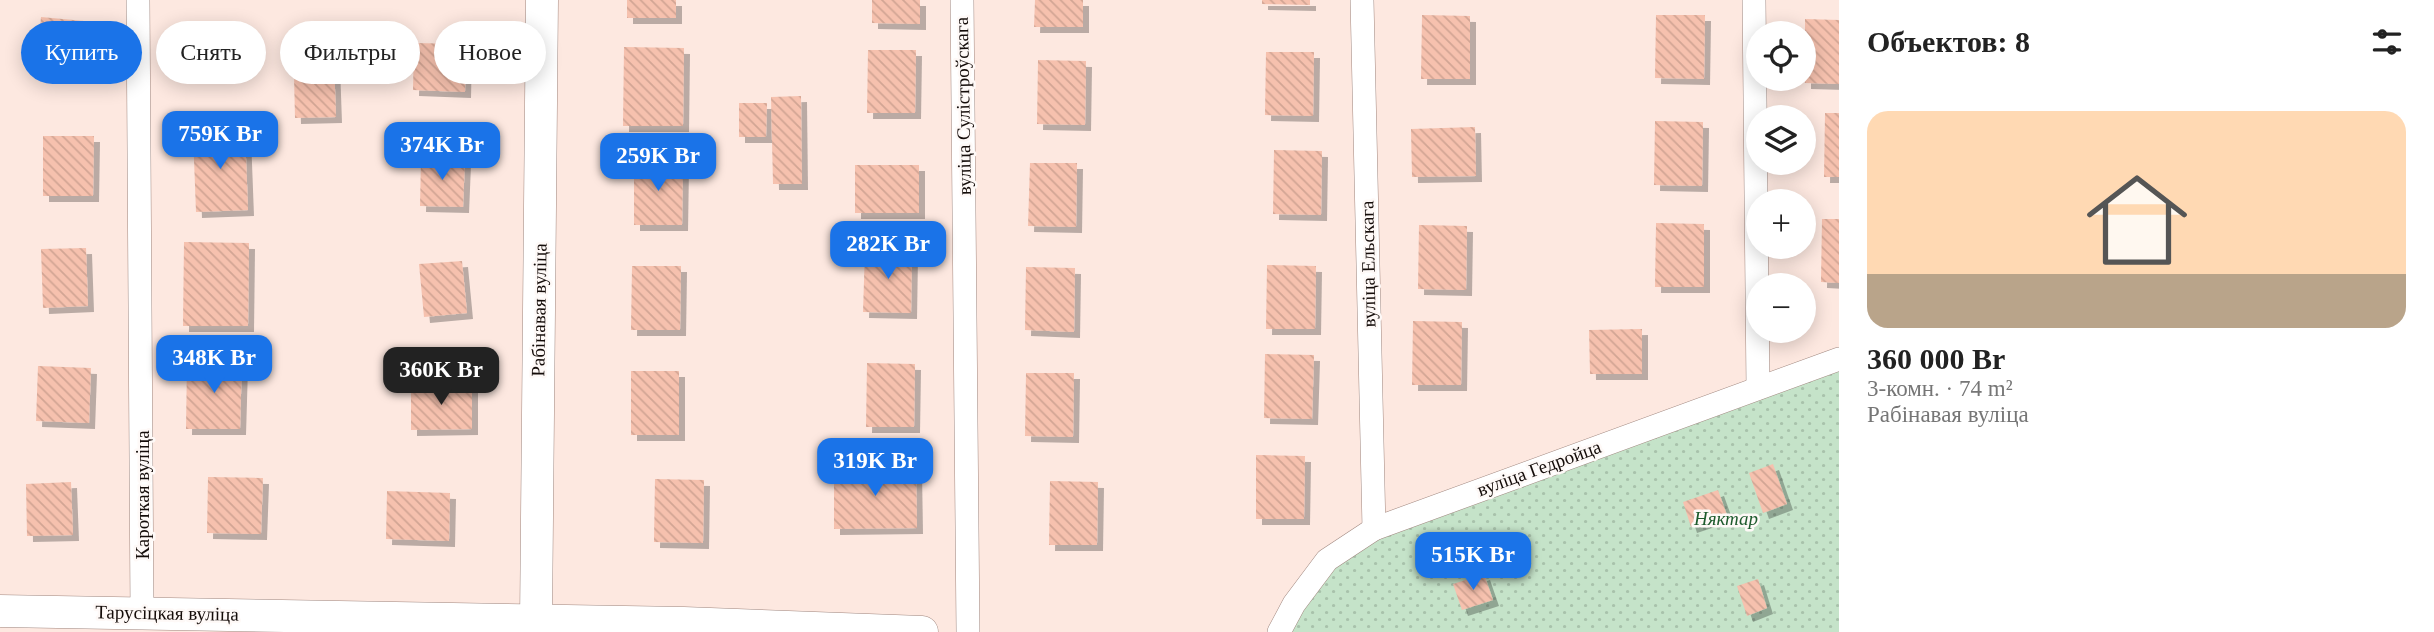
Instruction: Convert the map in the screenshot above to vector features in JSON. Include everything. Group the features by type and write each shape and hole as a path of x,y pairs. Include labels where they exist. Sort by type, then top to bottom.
{"street":[{"name":"Кароткая вуліца","path":"138,0 142,612"},
{"name":"Рабінавая вуліца","path":"536,621 542,0"},
{"name":"вуліца Сулістроўскага","path":"962,0 968,632"},
{"name":"вуліца Ельскага","path":"1362,0 1374,529"},
{"path":"1754,0 1758,388"},
{"name":"вуліца Гедройца","path":"1279,632 1294,604 1327,560 1374,529 1839,359"},
{"name":"Тарусіцкая вуліца","path":"0,611 142,612 922,632"}],"green space":[{"name":"Няктар","path":"1839,359 1839,632 1279,632 1294,604 1374,529"}],"building":[{"path":"627,0 676,0 676,18 627,18"},
{"path":"872,0 920,0 920,24 872,23"},
{"path":"1035,0 1083,0 1083,27 1034,27"},
{"path":"1262,0 1310,0 1310,5 1262,4"},
{"path":"1422,15 1470,16 1470,79 1421,79"},
{"path":"1656,15 1705,15 1704,79 1655,78"},
{"path":"41,17 84,21 41,21"},
{"path":"1839,20 1839,84 1816,83 1816,21 1805,21"},
{"path":"420,43 434,43 434,84 465,84 465,92 413,90 413,84 420,84"},
{"path":"624,47 684,48 683,126 623,126"},
{"path":"868,50 916,50 915,113 867,113"},
{"path":"1266,52 1314,52 1313,116 1265,115"},
{"path":"1038,60 1086,61 1085,125 1037,124"},
{"path":"294,84 335,84 336,117 295,118"},
{"path":"801,96 802,184 773,184 771,97"},
{"path":"739,103 767,103 766,137 739,137"},
{"path":"1825,113 1839,113 1839,177 1824,177"},
{"path":"1655,121 1703,122 1702,186 1654,185"},
{"path":"1475,127 1476,176 1412,177 1411,129"},
{"path":"245,131 248,210 196,212 193,133"},
{"path":"43,136 94,136 93,196 43,196"},
{"path":"1274,150 1322,151 1321,215 1273,214"},
{"path":"421,158 465,159 463,207 420,206"},
{"path":"634,161 683,161 682,225 634,225"},
{"path":"1030,163 1077,163 1076,227 1028,226"},
{"path":"855,165 919,165 919,213 855,213"},
{"path":"1822,219 1839,219 1839,283 1821,282"},
{"path":"1656,223 1704,224 1704,287 1655,287"},
{"path":"1419,225 1467,226 1466,290 1418,289"},
{"path":"184,242 249,243 248,326 183,326"},
{"path":"86,248 88,306 43,308 41,249"},
{"path":"865,249 912,250 911,313 863,312"},
{"path":"462,261 467,313 424,317 419,264"},
{"path":"1267,265 1316,266 1315,329 1266,329"},
{"path":"632,266 681,266 680,330 631,330"},
{"path":"1026,267 1075,268 1074,332 1025,330"},
{"path":"1413,321 1462,322 1461,385 1412,385"},
{"path":"1642,329 1642,374 1590,374 1589,330"},
{"path":"1265,354 1314,355 1312,419 1264,418"},
{"path":"187,361 242,361 240,429 186,429"},
{"path":"867,363 915,364 914,427 866,427"},
{"path":"38,366 91,368 89,423 36,421"},
{"path":"631,371 679,371 679,435 631,435"},
{"path":"1026,373 1074,373 1073,437 1025,436"},
{"path":"411,384 472,384 472,429 411,430"},
{"path":"1256,455 1305,456 1304,519 1256,519"},
{"path":"1773,464 1787,504 1763,513 1749,473"},
{"path":"916,466 917,528 834,529 834,467"},
{"path":"208,477 263,478 261,534 207,533"},
{"path":"655,479 704,480 703,543 654,542"},
{"path":"1050,481 1098,482 1097,545 1049,545"},
{"path":"71,482 73,535 27,536 26,484"},
{"path":"1718,490 1727,515 1691,527 1683,502"},
{"path":"387,491 450,493 449,541 386,539"},
{"path":"1484,574 1493,600 1462,610 1453,584"},
{"path":"1758,579 1767,608 1747,616 1737,586"}]}
